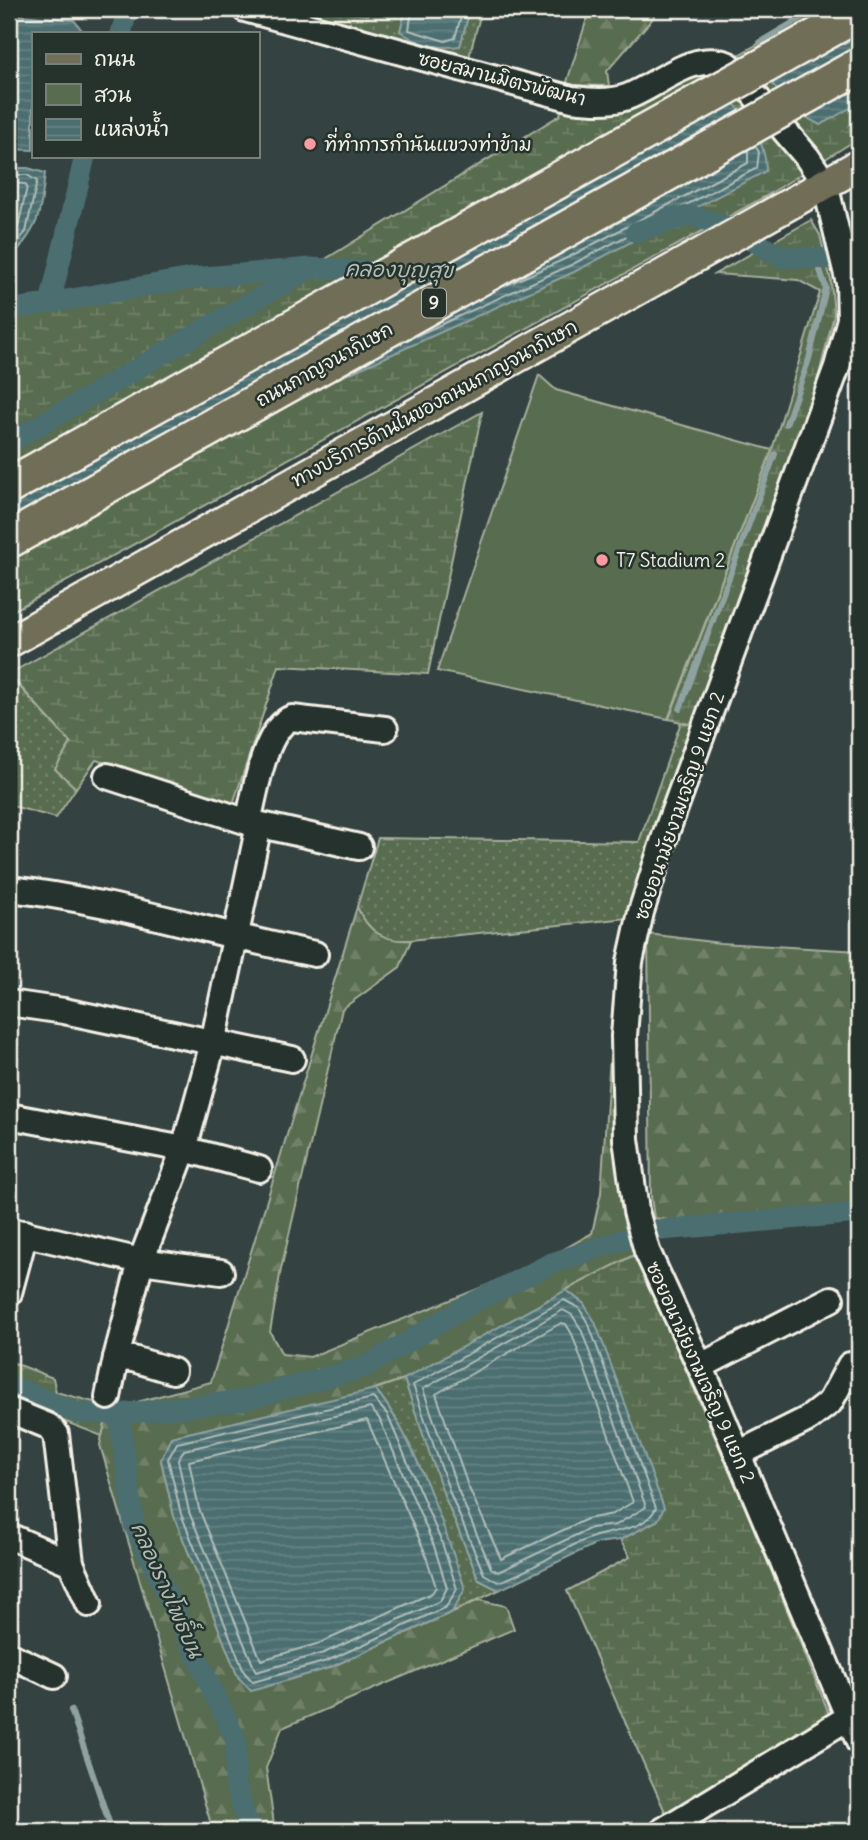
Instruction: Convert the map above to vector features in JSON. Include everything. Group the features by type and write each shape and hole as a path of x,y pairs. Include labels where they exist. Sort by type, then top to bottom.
{"highway":[{"name":"9","path":"9,486 859,13"},
{"name":"ถนนกาญจนาภิเษก","path":"9,540 859,66"}],"main road":[{"name":"ทางบริการด้านในของถนนกาญจนาภิเษก","path":"9,642 859,165"}],"street":[{"name":"ซอยสมานมิตรพัฒนา","path":"245,9 572,99 598,102 624,98 698,62 721,62 729,65 807,157 825,184"},
{"name":"ซอยอนามัยงามเจริญ 9 แยก 2","path":"825,184 849,283 850,319 845,343 667,831 641,912 630,962 624,1036 626,1139 636,1211 647,1251 701,1366 854,1714 859,1742"},
{"path":"108,1397 141,1261 184,1149 213,1043 236,938 253,824 271,738 283,721 292,718 385,729"},
{"path":"107,776 253,824 359,847"},
{"path":"9,889 58,894 236,938 315,954"},
{"path":"9,1003 64,1011 292,1059"},
{"path":"9,1116 184,1149 260,1169"},
{"path":"9,1293 17,1231 141,1261 221,1272"},
{"path":"701,1366 831,1299"},
{"path":"116,1358 173,1371"},
{"path":"738,1454 808,1419 830,1402 850,1365"},
{"path":"9,1410 48,1426 56,1434 71,1563 89,1604"},
{"path":"9,1536 71,1563"},
{"path":"9,1655 54,1676"},
{"path":"662,1831 854,1714"}],"green space":[{"path":"302,9 368,15 370,9 406,9 400,31 460,46 470,9 482,9 469,57 300,16"},
{"path":"590,9 656,9 654,17 607,71 609,86 566,85"},
{"path":"821,9 859,9 859,138 766,196 9,613 9,301 194,271 319,263 560,115 562,106 590,114 713,69"},
{"path":"811,220 820,235 831,281 834,315 812,402 693,725 669,719 772,450 820,292 798,280 715,274"},
{"name":"T7 Stadium 2","path":"539,375 556,390 772,450 668,719 437,671"},
{"path":"482,412 428,674 279,666 232,807 96,760 76,788 55,769 71,743 9,674"},
{"path":"9,675 71,743 56,769 76,788 56,818 9,805"},
{"path":"681,722 693,725 628,918 390,942 365,925 357,907 378,838 639,842"},
{"path":"357,907 366,923 378,933 392,939 411,940 400,967 342,1009 281,1269 270,1332 282,1354 310,1357 534,1266 592,1233 601,1193 610,1056 618,1057 636,1254 413,1376 356,1395 171,1437 161,1460 174,1516 238,1677 251,1690 329,1668 479,1600 506,1606 514,1629 282,1728 266,1768 275,1831 213,1831 100,1445 106,1416 130,1404 211,1382"},
{"path":"648,934 720,943 859,951 859,1207 676,1221 654,1218 651,1197"},
{"path":"636,1254 751,1521 830,1716 822,1726 666,1814 567,1591 630,1557 620,1540 658,1520 584,1304 566,1290"},
{"path":"9,1361 53,1378 56,1392 120,1409 107,1416 102,1436 9,1400"},
{"path":"404,1379 444,1495 479,1580 499,1590 452,1612 465,1589 415,1457 389,1408 375,1389"}],"water":[{"path":"406,9 470,9 460,46 428,44 407,36 400,31"},
{"path":"859,9 859,103 820,125 784,99 759,62"},
{"path":"9,14 74,20 83,32 32,32 32,150 9,149"},
{"path":"712,81 741,111 756,132 765,157 766,171 574,272 326,384 9,560 9,470"},
{"path":"9,168 28,168 45,173 36,221 27,239 9,260"},
{"path":"566,1290 584,1304 595,1322 664,1508 658,1520 620,1540 597,1543 499,1590 479,1580 444,1495 404,1379"},
{"path":"375,1389 389,1408 415,1457 465,1589 452,1612 329,1668 251,1691 238,1677 174,1516 161,1460 171,1437"}],"waterway":[{"path":"121,32 128,9"},
{"path":"760,42 816,9"},
{"path":"50,303 85,158"},
{"name":"คลองบุญสุข","path":"636,232 690,215 728,227 782,257 859,260"},
{"path":"786,424 809,359 826,288 816,258"},
{"name":"คลองบุญสุข","path":"9,310 191,278 311,268 388,272"},
{"path":"9,443 307,270"},
{"path":"680,709 775,454"},
{"path":"119,1414 239,1401 365,1367 474,1302 552,1263 650,1231 859,1213"},
{"name":"คลองรางโพธิ์บน","path":"9,1385 77,1413 119,1414 134,1525 236,1740 235,1784 250,1831"},
{"path":"71,1710 112,1831"}],"place":[{"name":"ที่ทำการกำนันแขวงท่าข้าม","path":"310,144"},
{"name":"T7 Stadium 2","path":"602,560"}]}
